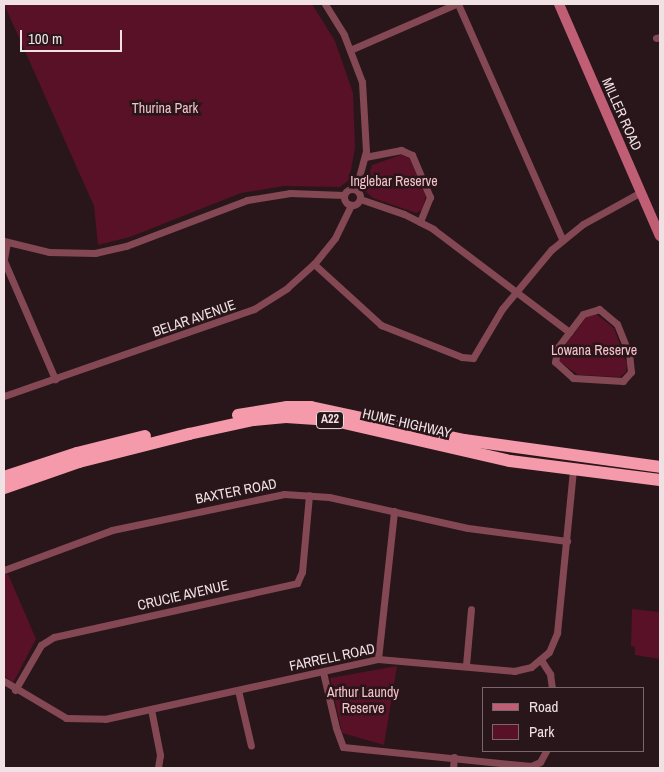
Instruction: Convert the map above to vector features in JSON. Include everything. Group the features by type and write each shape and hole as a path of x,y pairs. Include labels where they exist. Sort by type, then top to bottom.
{"highway":[{"name":"HUME HIGHWAY","path":"4,476 87,450 226,417 287,407 330,410 464,440 660,467"},
{"name":"HUME HIGHWAY","path":"4,488 79,462 189,434 253,420 286,417 331,420 475,454 573,471 660,480"}],"main road":[{"name":"MILLER ROAD","path":"559,4 660,236"}],"street":[{"path":"325,4 350,50 365,101 365,157 356,189 360,199 420,222 516,290 569,332"},
{"path":"350,50 457,4 562,239"},
{"path":"365,157 401,150 412,155 430,198 420,222"},
{"path":"356,189 348,189 344,195 345,201 351,205 360,199"},
{"path":"314,264 382,325 467,358 478,354 516,290 562,239 605,211 641,192"},
{"path":"55,378 4,260 6,241 63,254 96,253 126,246 247,200 290,193 344,195"},
{"name":"BELAR AVENUE","path":"4,396 254,309 286,288 314,264 335,238 351,205"},
{"path":"594,309 604,312 617,324 629,353 631,367 628,377 617,382 579,380 568,375 557,365 554,356 569,332 586,311 594,309"},
{"path":"552,687 550,674 541,660 553,646 557,633 573,471"},
{"name":"BAXTER ROAD","path":"4,570 112,530 257,498 309,495 394,511 468,528 567,541"},
{"name":"CRUCIE AVENUE","path":"15,690 41,645 54,637 297,583 302,572 309,495"},
{"path":"378,659 394,511"},
{"path":"466,665 471,609"},
{"name":"FARRELL ROAD","path":"4,681 15,690 66,718 104,719 378,659 466,665 514,671 531,667 541,660"},
{"path":"323,672 336,728 343,747 531,766 540,762 545,752"},
{"path":"238,690 251,746"},
{"path":"151,709 160,755 158,768"},
{"path":"453,768 454,757"}],"green space":[{"name":"Thurina Park","path":"4,4 312,4 335,41 353,93 355,148 349,180 340,187 284,186 241,193 130,237 98,245 94,206"},
{"name":"Inglebar Reserve","path":"403,154 410,159 426,195 422,210 416,213 373,198 364,190 372,165"},
{"name":"Lowana Reserve","path":"596,314 614,328 627,364 626,372 620,377 578,375 559,361 560,352 587,316"},
{"path":"8,574 36,639 13,683 4,675 4,575"},
{"path":"632,609 660,612 660,659 635,655 635,647 631,646"},
{"name":"Arthur Laundy Reserve","path":"397,666 384,745 342,733 330,678"}]}
